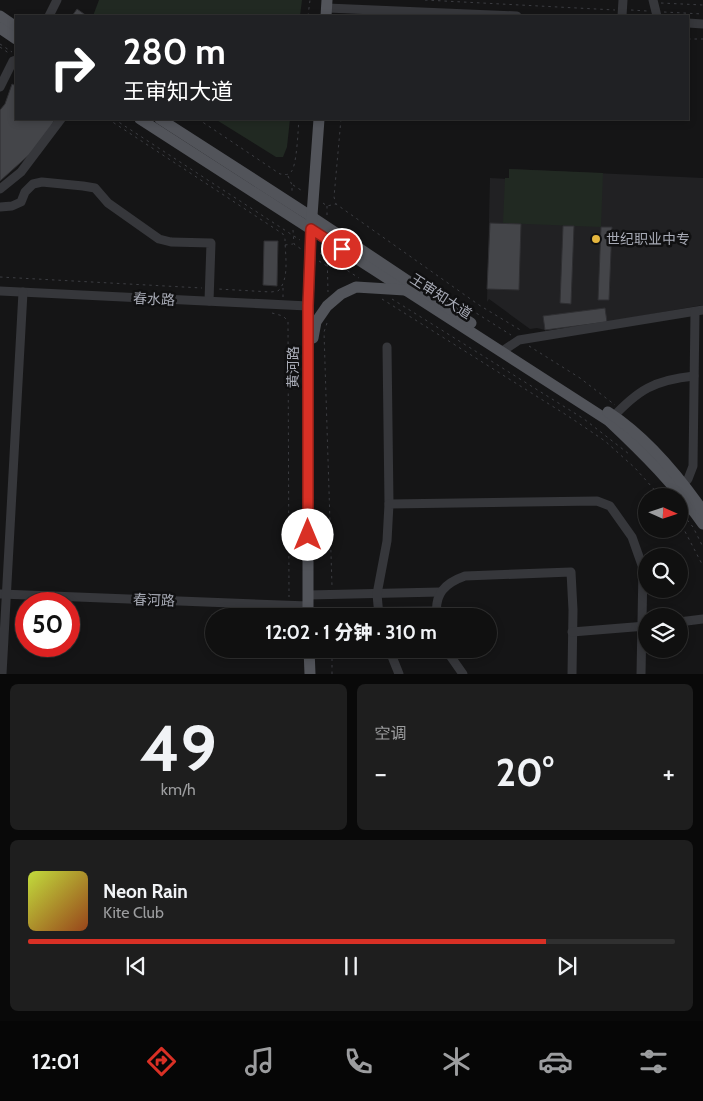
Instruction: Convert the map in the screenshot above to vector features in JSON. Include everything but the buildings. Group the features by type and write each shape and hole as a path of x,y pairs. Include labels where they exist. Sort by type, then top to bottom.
{"main road":[{"path":"0,16 15,26"},
{"path":"0,28 15,38"},
{"name":"王审知大道","path":"142,120 311,229 327,233 406,290 611,419 674,488"},
{"path":"162,120 312,217 327,233 504,350"},
{"name":"黄河路","path":"308,607 308,306 311,229 319,120"},
{"path":"308,356 316,322 327,306 341,294 356,287 406,290"},
{"path":"688,499 703,511"},
{"name":"王审知大道","path":"688,504 703,524"},
{"path":"691,507 703,515"},
{"path":"309,658 310,674"}],"street":[{"path":"50,15 57,0"},
{"path":"622,13 623,0"},
{"path":"327,8 493,15"},
{"path":"689,24 703,24"},
{"path":"0,88 15,59"},
{"path":"0,189 21,172 60,120"},
{"path":"0,207 12,206 20,202 32,184 42,182 95,188 108,203 158,239 171,242 211,243 209,302"},
{"name":"春水路","path":"0,291 308,306"},
{"path":"2,674 3,594 23,292"},
{"path":"504,350 519,340 526,338 699,311 694,376 693,466 688,479 678,488"},
{"path":"378,608 377,594 387,541 389,504 387,346"},
{"path":"611,419 645,388 676,378 694,376"},
{"path":"389,504 597,500 610,506 632,537 643,568 643,608"},
{"path":"436,608 440,592 452,581 465,576 571,572 573,610 572,674"},
{"path":"308,607 333,594 440,592"},
{"name":"春河路","path":"3,594 308,607"},
{"path":"688,621 703,619"},
{"path":"572,632 638,626"},
{"path":"393,658 399,674"},
{"path":"452,658 463,674"},
{"path":"641,674 642,658"}],"path":[{"path":"308,15 310,0"},
{"path":"425,0 622,13 655,8 703,5"},
{"path":"655,8 703,14"},
{"path":"689,38 703,39"},
{"path":"0,44 15,53"},
{"path":"0,47 15,58"},
{"path":"116,120 360,278"},
{"path":"199,120 280,174 287,175"},
{"path":"287,175 291,172 294,164 299,120"},
{"path":"341,120 334,197 336,204 479,305 523,332 526,338"},
{"path":"287,175 292,185"},
{"path":"334,300 328,296 326,206 336,204"},
{"path":"285,245 294,244"},
{"path":"377,296 560,410 605,441 635,468 653,488"},
{"path":"392,299 584,420 631,456"},
{"path":"267,312 283,316 288,321 289,605"},
{"path":"328,319 324,332 333,594"},
{"path":"659,486 668,488"},
{"path":"688,522 703,547"},
{"path":"688,537 703,566"},
{"path":"332,658 332,674"}],"shaded area":[{"path":"99,0 302,0 300,15 93,15"},
{"path":"217,120 290,120 287,147 283,157 276,157"},
{"name":"世纪职业中专","path":"509,169 703,178 703,305 607,322 545,330 530,329 489,299 487,302 490,178 509,179"},
{"path":"509,169 603,173 601,227 503,223 505,178 509,178"}],"place":[{"name":"世纪职业中专","path":"596,239"}],"route":[{"path":"308,535 308,306 311,229 342,249"}]}
